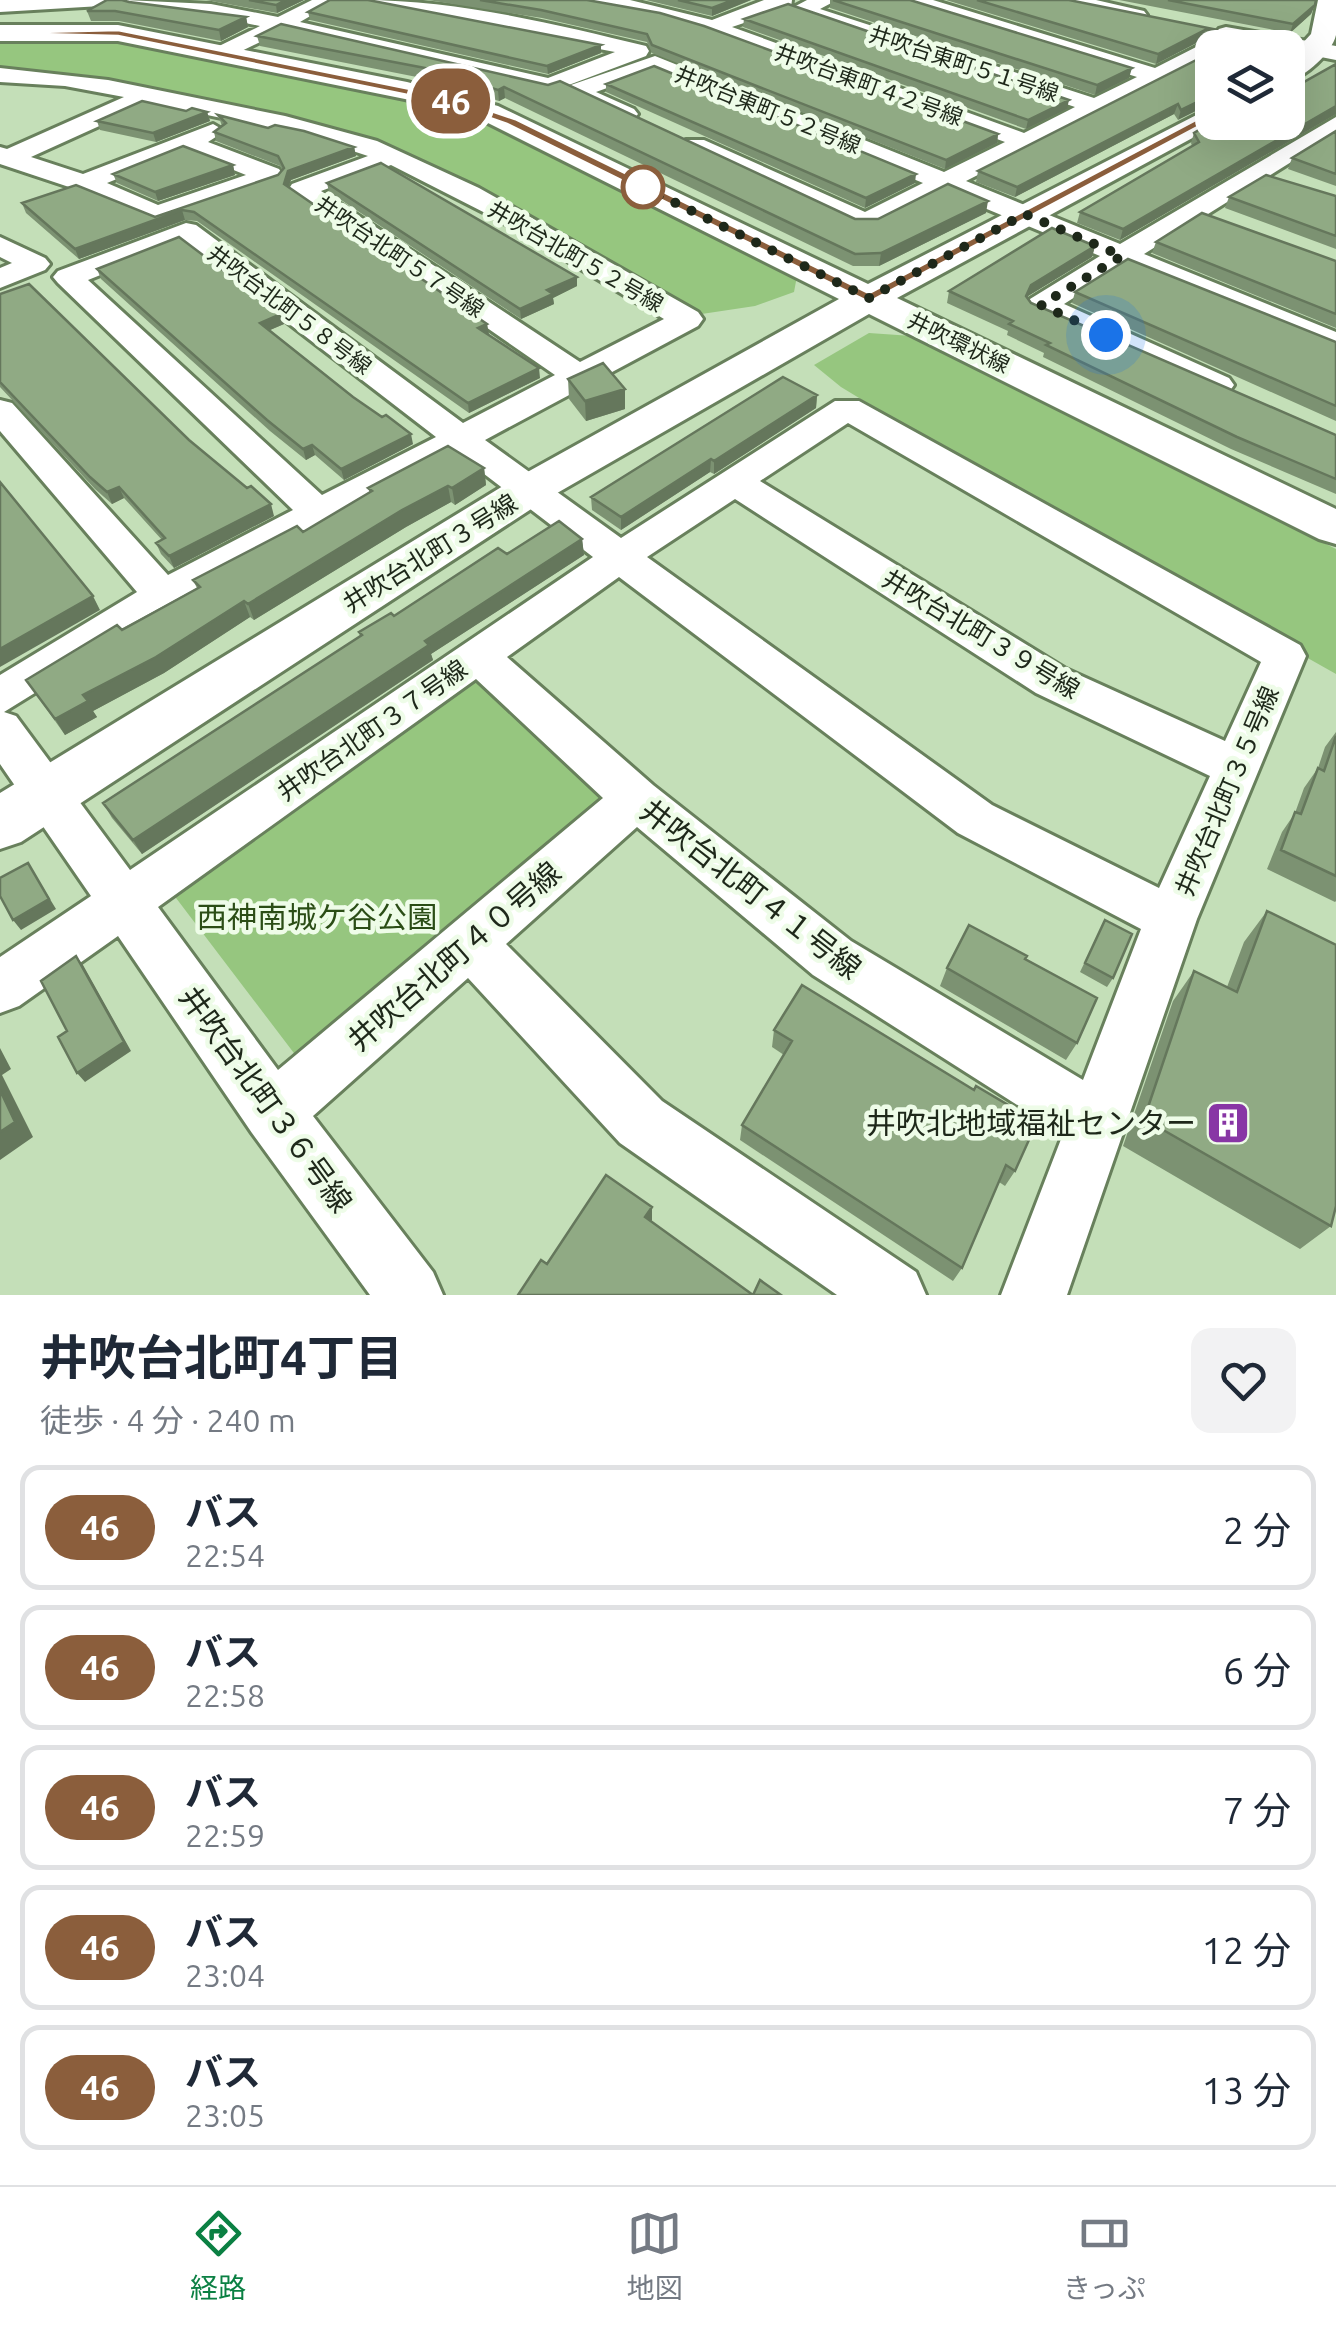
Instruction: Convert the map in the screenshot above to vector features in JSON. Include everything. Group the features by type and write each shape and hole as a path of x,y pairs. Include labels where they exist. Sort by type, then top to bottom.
{"street":[{"path":"5,11 101,0"},
{"path":"138,0 133,3 211,10 550,84 638,52 554,32 373,0"},
{"path":"225,52 328,0"},
{"name":"井吹台東町４２号線","path":"594,0 665,12 712,27 1027,142"},
{"name":"井吹台東町４２号線","path":"712,27 784,3 774,0"},
{"name":"井吹台東町５１号線","path":"827,0 800,9 1097,107"},
{"path":"912,0 1159,76"},
{"path":"1069,0 1130,7 1162,20"},
{"path":"1325,52 1330,0"},
{"path":"1058,44 1130,7"},
{"name":"井吹環状線","path":"5,11 225,52 488,112 1336,528"},
{"path":"1230,30 1244,13"},
{"path":"1196,27 1200,30"},
{"path":"947,182 1195,56"},
{"name":"井吹台東町５２号線","path":"947,182 864,222 576,91 655,63 947,182 1025,214 1336,343"},
{"name":"井吹台北町５２号線","path":"0,74 40,74 146,96 328,135 391,156 444,181 687,319 163,596 0,696"},
{"path":"0,97 40,74"},
{"path":"4,156 146,96"},
{"path":"84,183 245,117"},
{"name":"井吹台北町３号線","path":"0,824 529,490 869,298 1195,125"},
{"path":"1249,399 1041,305 1330,132"},
{"path":"4,156 84,183 157,214 270,175 187,142"},
{"name":"井吹台北町５７号線","path":"391,156 301,190 579,376"},
{"path":"1260,172 1298,185"},
{"path":"1198,212 1233,224"},
{"name":"井吹台北町５８号線","path":"318,513 68,277 186,231 529,490"},
{"path":"0,246 36,264 0,279"},
{"name":"井吹台北町３５号線","path":"529,490 620,558 975,818 1171,920 1285,656 847,408 620,558"},
{"path":"0,410 163,596"},
{"name":"井吹台北町３９号線","path":"735,482 1051,681 1238,768"},
{"name":"井吹台北町３７号線","path":"124,902 620,558"},
{"name":"井吹台北町４１号線","path":"478,656 636,799 832,958 1098,1124"},
{"name":"井吹台北町３６号線","path":"0,728 273,1112 410,1295"},
{"name":"井吹台北町４０号線","path":"273,1112 636,799"},
{"path":"0,988 124,902"},
{"path":"1034,1295 1171,920"},
{"path":"470,943 641,1122 893,1295"}],"green space":[{"path":"0,35 110,37 301,72 466,115 555,151 651,205 797,276 794,292 755,306 695,315 457,182 271,115 87,75 0,70"},
{"path":"869,333 912,336 1336,549 1336,674 1009,489 841,387 814,365"},
{"name":"西神南城ケ谷公園","path":"491,670 608,800 303,1065 173,894"}],"building":[{"path":"107,0 246,17 219,30 115,11 87,11"},
{"path":"249,0 286,0 276,5"},
{"path":"330,0 368,0 601,45 547,66 308,12"},
{"path":"480,0 587,0 660,13 998,134 946,160 652,45 647,34"},
{"path":"678,0 733,0 712,8"},
{"path":"833,0 910,0 1132,68 1097,85"},
{"path":"977,0 1069,0 1218,30 1195,30 1195,35 1158,54"},
{"path":"1168,0 1316,0 1293,24"},
{"path":"788,4 1069,100 1028,120 744,19"},
{"path":"281,24 548,85 560,81 855,219 878,219 948,184 988,201 881,253 855,254 504,87 498,90 425,68 257,36"},
{"path":"1195,61 1195,103 1181,110 1178,104 1017,187 978,171"},
{"path":"1336,64 1336,106 1305,124 1305,81"},
{"path":"654,66 916,174 866,198 606,84"},
{"path":"142,101 207,112 153,133 97,121"},
{"path":"218,115 268,128 275,125 304,131 354,147 288,171 284,184 487,324 478,328 539,368 468,403 194,212 182,210 75,249 22,203 76,185 155,217 278,175 284,168 278,156 214,132 226,123"},
{"path":"1336,131 1336,174 1292,158"},
{"path":"1277,140 1123,229 1080,212 1199,142"},
{"path":"183,146 233,165 155,192 113,174"},
{"path":"381,163 577,277 547,290 553,294 520,309 327,183"},
{"path":"1266,175 1336,196 1336,236 1229,197"},
{"path":"1202,213 1336,261 1336,314 1156,242"},
{"path":"1052,228 1095,246 1031,285 1026,296 1031,303 1336,435 1336,479 1237,437 1046,345 1050,343 1009,324 1013,321 949,291"},
{"path":"179,237 281,314 260,323 353,397 411,434 341,469 312,445 303,449 267,420 97,269"},
{"path":"1128,259 1336,342 1336,406 1075,292"},
{"path":"29,284 189,440 271,504 169,556 156,543 165,538 119,487 107,492 90,477 0,382 0,294"},
{"path":"603,363 625,389 585,401 568,379"},
{"path":"783,377 817,395 621,517 591,497"},
{"path":"448,446 484,468 452,488 448,486 402,510 248,604 244,601 156,657 83,695 88,701 55,719 26,680 117,625 122,630 200,587 193,580 297,526 303,532 372,491 368,488"},
{"path":"0,482 93,596 0,649"},
{"path":"559,521 582,539 133,840 103,803 362,635 359,632 391,613 394,616 498,548 507,554"},
{"path":"1336,736 1336,876 1281,850 1295,812 1301,814 1318,768 1324,771"},
{"path":"28,863 49,899 13,920 0,896 0,878"},
{"path":"1267,911 1336,945 1336,1206 1331,1226 1144,1119 1194,971 1237,992"},
{"path":"1105,920 1132,934 1113,978 1085,963"},
{"path":"969,925 1097,998 1077,1043 947,968"},
{"path":"76,956 124,1042 77,1073 58,1037 67,1031 41,981"},
{"path":"802,985 974,1090 976,1086 1037,1122 1015,1171 1006,1165 962,1268 742,1125 792,1041 774,1030"},
{"path":"0,1090 15,1122 0,1132"},
{"path":"606,1175 652,1207 645,1217 753,1295 518,1295 541,1260 547,1264"},
{"path":"760,1280 781,1295 753,1295"}],"bus line":[{"name":"46","path":"0,33 118,33 450,100 511,122 869,298 1195,125"}],"place":[{"name":"井吹北地域福祉センター","path":"1228,1123"}],"route":[{"path":"643,187 869,298 1025,214 1122,256 1041,305 1106,335"}]}
